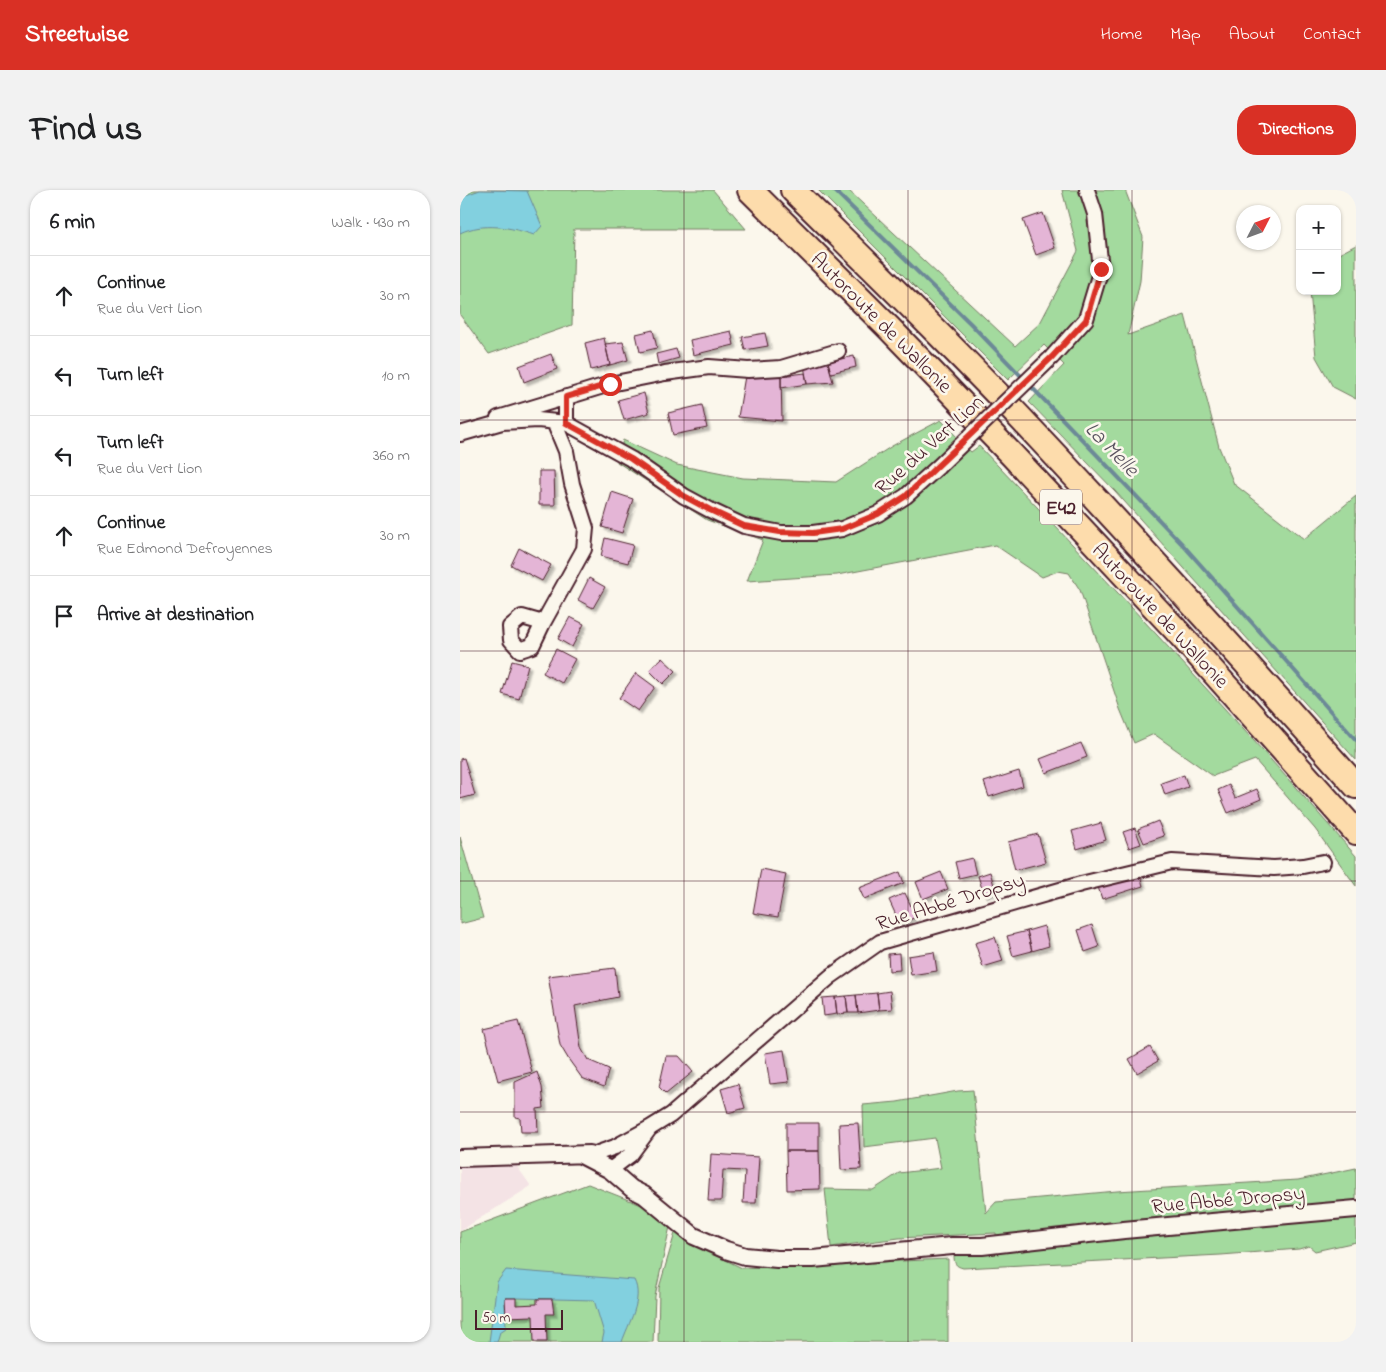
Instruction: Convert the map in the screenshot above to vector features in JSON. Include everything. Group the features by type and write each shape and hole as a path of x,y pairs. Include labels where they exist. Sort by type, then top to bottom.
{"highway":[{"name":"Autoroute de Wallonie","path":"750,190 889,328 1012,455 1176,630 1356,832"},
{"name":"Autoroute de Wallonie","path":"793,190 1038,437 1198,609 1356,786"}],"street":[{"name":"Rue du Vert Lion","path":"560,422 631,459 684,496 744,526 780,532 813,533 842,529 878,514 906,496 938,467 1052,357 1086,320 1101,269 1095,214 1087,190"},
{"path":"489,425 500,417 610,384 665,373 709,367 748,370 781,368 838,351"},
{"path":"542,623 584,548 586,528 572,484 560,422 566,397"},
{"path":"463,432 502,422 538,420 560,422"},
{"name":"Rue Abbé Dropsy","path":"460,1158 598,1153 615,1147 670,1115 830,977 880,942 1081,884 1172,862 1274,868 1303,866 1322,862"},
{"name":"Rue Abbé Dropsy","path":"614,1167 630,1155 650,1128"},
{"name":"Rue Abbé Dropsy","path":"598,1153 614,1167 632,1189 644,1195 694,1236 745,1256 777,1259 813,1259 952,1246 982,1246 1124,1230 1356,1208"},
{"name":"Rue Abbé Dropsy","path":"582,1154 614,1167"}],"shaded area":[{"path":"460,1161 513,1161 531,1186 460,1231"}],"green space":[{"path":"460,190 713,190 746,229 574,229 572,325 489,354 460,315"},
{"path":"818,190 848,190 1015,346 1040,323 1078,251 1062,190 1125,190 1143,237 1140,281 1128,335 1185,315 1219,447 1234,484 1304,539 1356,496 1356,760 1115,491 1029,402 1064,365 1044,345 1008,380"},
{"path":"1356,245 1356,399 1333,387 1316,357 1310,295 1341,295 1341,253"},
{"path":"941,420 971,452 979,446 1264,752 1356,856 1356,886 1315,829 1255,760 1213,776 1154,734 1134,743 1120,709 1080,590 1069,573 1058,571 1042,577 995,545 837,575 747,581 763,540 707,520 617,462 623,440 677,465 743,478 836,482 892,446"},
{"path":"460,837 483,918 460,924"},
{"path":"973,1090 986,1213 996,1202 1117,1191 1298,1180 1356,1168 1356,1242 1315,1251 1309,1246 1299,1249 1221,1255 963,1268 956,1264 954,1255 996,1251 996,1233 899,1238 831,1247 825,1189 873,1190 899,1173 941,1168 935,1138 864,1147 863,1105 897,1102"},
{"path":"588,1184 672,1217 655,1296 653,1342 460,1342 460,1232"},
{"path":"675,1233 742,1268 948,1259 948,1342 658,1342 659,1288"}],"water":[{"path":"480,190 527,191 542,226 534,235 497,227 478,228 460,233 460,197"},
{"path":"506,1270 634,1280 637,1287 636,1303 622,1342 602,1342 604,1333 594,1300 505,1298 506,1328 500,1332 497,1342 489,1342 497,1282"}],"building":[{"path":"1043,213 1055,248 1036,255 1023,220"},
{"path":"653,330 657,348 640,352 636,334"},
{"path":"731,331 734,345 693,355 690,340"},
{"path":"765,333 768,346 745,350 742,337"},
{"path":"604,338 610,365 591,370 585,343"},
{"path":"623,342 628,360 610,365 605,344"},
{"path":"676,349 679,358 658,364 656,354"},
{"path":"551,354 557,369 524,382 519,366"},
{"path":"854,356 856,367 831,373 828,362"},
{"path":"828,362 833,382 807,384 804,365"},
{"path":"805,373 807,384 781,388 781,376"},
{"path":"745,376 781,376 782,421 738,417"},
{"path":"644,393 649,413 624,420 618,400"},
{"path":"702,405 707,428 673,435 668,413"},
{"path":"539,471 554,471 555,505 539,505"},
{"path":"612,492 633,499 622,533 602,527"},
{"path":"605,538 633,545 628,563 601,556"},
{"path":"519,548 551,565 542,581 511,565"},
{"path":"589,578 605,587 593,608 578,600"},
{"path":"570,617 584,624 572,647 558,639"},
{"path":"556,649 575,659 562,683 543,673"},
{"path":"662,658 676,671 663,684 649,670"},
{"path":"512,661 528,665 519,699 502,694"},
{"path":"636,673 655,687 638,711 619,698"},
{"path":"1081,743 1087,757 1046,773 1040,759"},
{"path":"464,758 475,795 460,799 460,759"},
{"path":"1019,771 1023,786 989,797 984,782"},
{"path":"1184,775 1188,787 1165,795 1161,783"},
{"path":"1229,785 1235,798 1257,789 1261,799 1228,813 1218,790"},
{"path":"1158,821 1164,836 1144,843 1138,829"},
{"path":"1101,823 1106,840 1077,849 1072,831"},
{"path":"1135,828 1141,844 1129,848 1123,832"},
{"path":"1038,834 1046,862 1015,870 1008,842"},
{"path":"972,858 976,874 959,878 955,862"},
{"path":"761,869 786,874 778,917 753,913"},
{"path":"900,872 904,883 864,899 859,888"},
{"path":"941,872 948,889 923,899 916,882"},
{"path":"990,872 996,892 984,895 978,876"},
{"path":"1140,875 1143,886 1102,899 1098,887"},
{"path":"905,893 916,917 900,924 889,900"},
{"path":"1092,925 1099,947 1085,952 1078,930"},
{"path":"1044,926 1049,946 1032,951 1027,931"},
{"path":"1027,931 1032,951 1013,956 1007,936"},
{"path":"995,937 1003,961 983,967 975,943"},
{"path":"934,952 937,971 911,975 908,956"},
{"path":"899,953 900,970 889,971 888,954"},
{"path":"615,968 618,997 575,1006 581,1048 588,1060 609,1069 604,1087 582,1078 560,1045 548,976"},
{"path":"890,991 892,1009 879,1010 877,993"},
{"path":"877,993 879,1010 858,1013 856,995"},
{"path":"856,995 858,1013 848,1013 846,996"},
{"path":"846,996 848,1013 837,1014 835,997"},
{"path":"835,997 837,1014 824,1016 822,998"},
{"path":"518,1021 532,1072 498,1081 484,1029"},
{"path":"1150,1047 1158,1061 1137,1073 1129,1059"},
{"path":"784,1050 789,1082 770,1084 765,1053"},
{"path":"666,1056 679,1056 693,1072 666,1094 659,1087"},
{"path":"537,1072 542,1087 544,1108 537,1109 538,1132 521,1132 520,1118 515,1117 515,1082"},
{"path":"738,1084 745,1108 728,1113 721,1089"},
{"path":"786,1123 819,1123 819,1151 786,1151"},
{"path":"858,1123 861,1169 841,1170 839,1124"},
{"path":"786,1151 819,1151 820,1189 787,1190"},
{"path":"711,1154 759,1157 756,1203 743,1203 745,1171 723,1170 721,1201 708,1201"},
{"path":"505,1298 516,1298 516,1305 537,1304 537,1299 552,1299 554,1314 546,1314 547,1342 534,1342 533,1316 506,1317"}],"waterway":[{"name":"La Melle","path":"834,190 971,324 1183,545 1356,740"}],"route":[{"path":"610,384 566,397 566,423 631,459 684,496 744,526 780,532 813,533 842,529 878,514 906,496 1052,357 1086,320 1101,269"}]}
